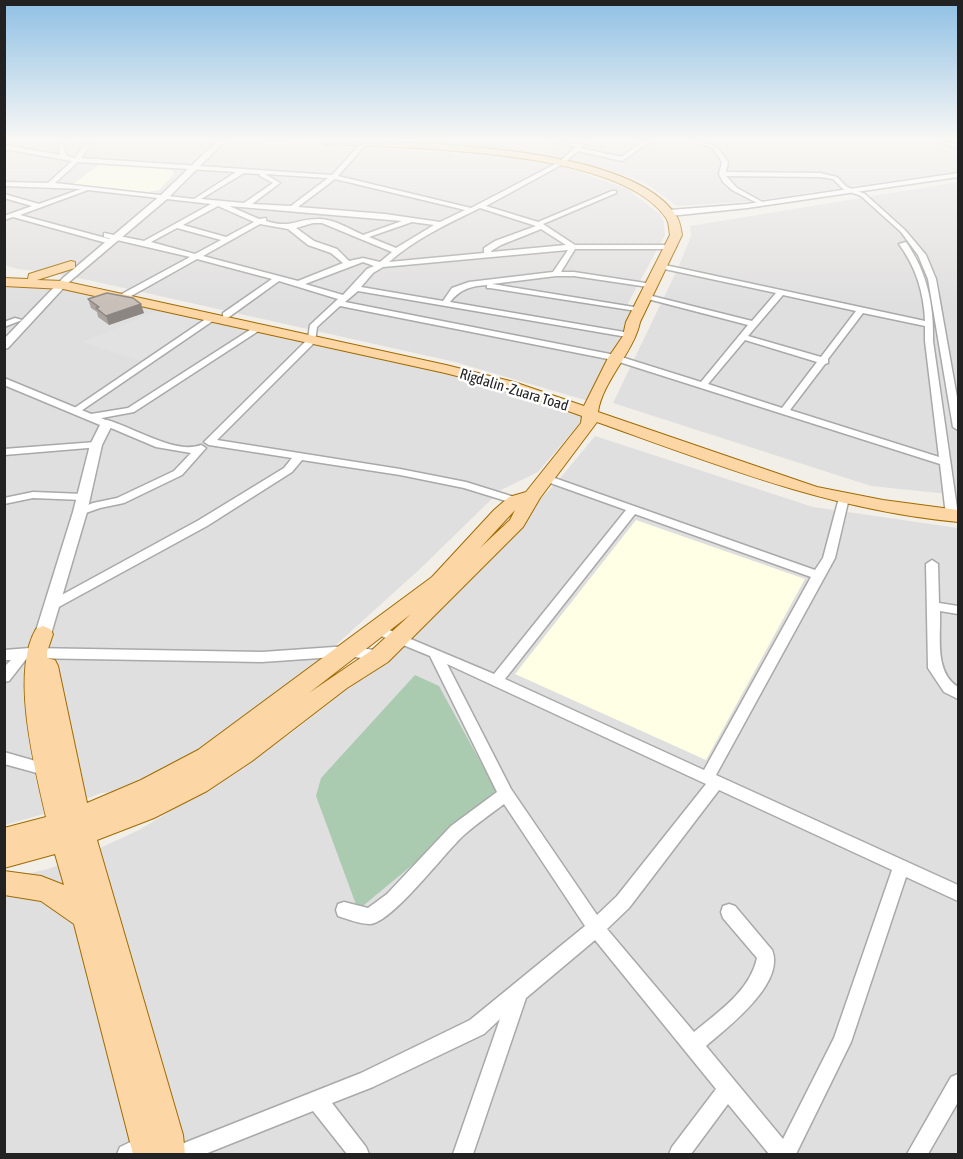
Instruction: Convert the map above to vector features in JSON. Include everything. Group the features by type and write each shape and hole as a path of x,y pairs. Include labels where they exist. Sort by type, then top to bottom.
{"main road":[{"path":"4,856 71,830 206,757 349,651 387,634 445,595 517,523 525,500 546,478 589,424 591,411 615,358 630,336 633,322 676,235 672,218 657,201 648,195"},
{"path":"28,277 71,265"},
{"path":"4,275 59,282"},
{"path":"4,282 59,282"},
{"name":"Rigdalin -Zuara Toad","path":"59,282 311,337 509,385 833,487 887,500 954,511"},
{"name":"Rigdalin -Zuara Toad","path":"219,317 259,328 311,337"},
{"name":"Rigdalin -Zuara Toad","path":"591,411 772,478 844,498 883,506 954,511"},
{"path":"14,838 131,819 164,804 223,769 357,669 380,656 387,634"},
{"path":"36,649 39,734 51,782 71,830 156,1150"},
{"path":"36,649 86,916 156,1150"},
{"path":"14,838 45,816 51,782"},
{"path":"4,883 50,889 86,916"}],"street":[{"path":"4,218 70,195"},
{"path":"150,195 411,219 441,224"},
{"path":"196,200 204,195"},
{"path":"247,204 260,195"},
{"path":"124,296 225,238 290,207 307,195"},
{"path":"417,195 540,225 573,247"},
{"path":"80,512 97,505 120,501 178,473 311,337 313,327 356,288 370,271 381,265 397,250 441,224 500,195"},
{"path":"488,254 487,250 498,243 607,195"},
{"path":"747,195 763,204"},
{"path":"672,218 829,195"},
{"path":"855,195 891,229 912,255 922,279 930,325 929,341 944,462 954,511"},
{"path":"856,195 903,231 922,255 932,279 956,402 958,427"},
{"path":"4,196 40,206"},
{"path":"4,334 59,282 159,196"},
{"path":"218,203 260,220 290,227 311,243 334,251 348,264"},
{"path":"145,243 218,203"},
{"path":"13,215 109,239 145,243 196,256 298,284 341,301 615,358 944,462"},
{"path":"363,237 411,219"},
{"path":"290,227 316,220 397,250"},
{"path":"178,226 225,238"},
{"path":"4,346 71,265 109,239"},
{"path":"298,284 363,260 381,265 573,247 621,249 667,257 780,293 930,325"},
{"path":"556,274 573,247"},
{"path":"445,303 455,290 472,284 574,274 649,291 753,324"},
{"path":"75,411 278,278"},
{"path":"472,284 640,310"},
{"path":"356,288 630,336"},
{"path":"703,385 780,293"},
{"path":"786,411 860,311"},
{"path":"4,325 18,320"},
{"path":"4,677 36,649 80,512 96,445 107,423 259,328"},
{"path":"742,337 825,361"},
{"path":"4,381 160,446 198,451"},
{"path":"91,417 131,410"},
{"path":"209,442 444,481 525,500"},
{"path":"4,452 96,445"},
{"path":"51,606 203,523 288,470 299,456"},
{"path":"546,478 819,575"},
{"path":"4,501 33,495 83,497"},
{"path":"156,1150 317,1100 366,1080 477,1027 596,928 623,902 712,779 829,558 844,498"},
{"path":"496,681 633,509"},
{"path":"932,564 935,668 949,688 958,694"},
{"path":"933,606 958,610"},
{"path":"387,634 435,653 958,892"},
{"path":"4,655 36,649 262,657 349,651 380,656"},
{"path":"435,653 506,794 596,928 727,1090 784,1155 842,1042 901,867"},
{"path":"4,758 51,782"},
{"path":"344,910 370,916 393,900 457,831 506,794"},
{"path":"692,1046 754,991 765,969 766,956 729,912"},
{"path":"463,1155 519,992"},
{"path":"917,1155 958,1084"},
{"path":"679,1155 727,1090"},
{"path":"317,1100 359,1155"}],"shaded area":[{"path":"4,195 635,195 660,214 664,222 665,235 627,305 637,311 592,402 455,362 88,280 17,269 5,265"},
{"path":"662,195 793,195 745,202 677,206"},
{"path":"878,195 958,195 958,495 871,486 613,403 678,268 691,236 690,226"},
{"path":"4,283 63,285 449,372 524,392 587,415 538,472 501,490 420,569 338,643 325,663 234,733 123,792 101,793 61,809 5,825"},
{"path":"160,310 202,321 141,361 83,342"},
{"path":"595,436 813,507 958,528 958,1154 5,1154 5,879 48,869 139,830 227,777 290,734 370,671 557,482"},
{"path":"636,520 805,579 706,760 515,674"},
{"path":"415,675 439,686 498,794 358,910 316,796 321,778"}],"building":[{"path":"107,293 133,298 141,304 106,316 88,299"}]}
